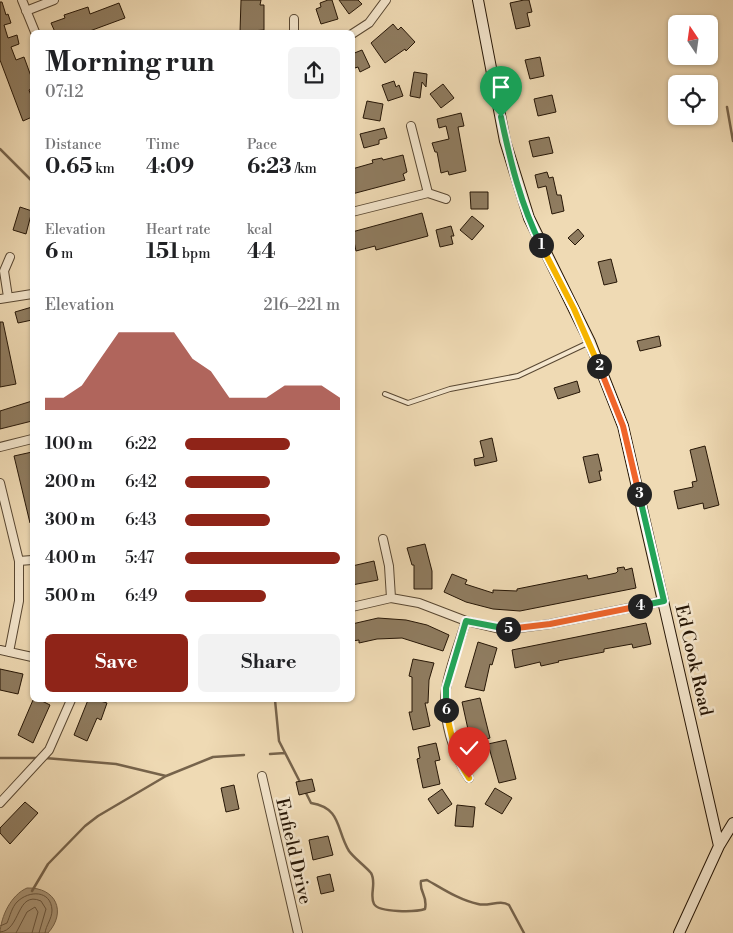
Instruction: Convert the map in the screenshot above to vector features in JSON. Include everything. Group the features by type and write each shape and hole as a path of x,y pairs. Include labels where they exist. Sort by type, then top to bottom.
{"street":[{"path":"22,0 34,30"},
{"path":"26,11 54,0"},
{"path":"355,32 369,23 386,0"},
{"name":"Ed Cook Road","path":"478,0 506,141 529,218 590,342 623,426 718,846"},
{"path":"294,19 294,30"},
{"path":"411,126 428,193"},
{"path":"355,211 428,193 446,199"},
{"path":"10,257 4,271 4,298 30,294"},
{"path":"0,447 30,440"},
{"path":"0,483 19,560 19,601 9,652"},
{"path":"383,539 389,566 391,598"},
{"path":"19,560 30,560"},
{"path":"355,606 391,598 420,603 466,621 504,630 520,629 664,601"},
{"path":"466,621 446,688 446,709 452,741 460,765 469,778"},
{"path":"0,650 30,657"},
{"path":"0,803 49,750 70,702"},
{"name":"Enfield Drive","path":"262,776 298,933"},
{"path":"679,933 718,846 733,823"}],"lane":[{"path":"385,394 408,403 450,389 518,376 590,342"}],"water":[{"path":"27,888 37,889 51,896 57,909 54,925 48,933 0,933 2,920 8,907 21,891"}],"building":[{"path":"241,0 261,0 260,5 264,5 264,30 240,30"},
{"path":"332,0 338,19 321,24 316,9 321,7 320,3"},
{"path":"339,0 358,0 362,4 349,14"},
{"path":"529,0 532,12 527,13 530,26 516,29 510,3"},
{"path":"0,2 2,2 11,23 4,25 8,38 17,35 19,44 11,47 16,60 24,57 30,74 30,118 23,121 0,60"},
{"path":"119,3 125,18 92,30 54,30 51,23 65,18 64,15 88,7 90,14"},
{"path":"393,24 398,30 401,27 415,42 406,51 405,49 385,63 371,43"},
{"path":"362,50 370,67 360,72 358,67 355,68 355,53"},
{"path":"540,57 544,76 530,79 525,60"},
{"path":"414,72 427,74 426,87 422,82 420,98 410,96"},
{"path":"394,81 396,87 399,85 403,96 388,101 382,85"},
{"path":"443,84 454,98 441,108 430,94"},
{"path":"552,95 556,112 538,116 534,99"},
{"path":"367,101 383,104 380,121 363,118"},
{"path":"461,113 464,126 458,127 466,171 449,175 448,171 441,173 437,152 435,152 432,143 449,139 446,126 439,128 437,119"},
{"path":"384,128 387,138 379,140 379,144 364,148 360,134"},
{"path":"549,137 553,153 533,157 529,141"},
{"path":"403,155 407,172 403,174 405,180 355,193 355,168 373,163 372,160 382,158 383,160"},
{"path":"547,172 549,178 553,177 557,195 561,195 564,211 552,214 546,186 538,188 535,175"},
{"path":"470,192 488,192 488,209 471,209"},
{"path":"20,207 30,210 26,234 13,230"},
{"path":"422,213 428,236 376,250 375,246 356,251 355,231"},
{"path":"472,216 484,226 472,240 460,230"},
{"path":"451,226 454,236 451,236 453,244 440,247 436,230"},
{"path":"578,229 584,236 575,245 568,238"},
{"path":"611,259 617,282 604,285 598,262"},
{"path":"30,308 30,320 18,323 15,312"},
{"path":"0,322 3,322 16,384 0,387"},
{"path":"659,336 661,346 640,351 637,341"},
{"path":"577,381 580,392 558,399 554,388"},
{"path":"30,402 30,422 0,429 0,411"},
{"path":"492,438 497,461 475,466 474,459 484,457 480,441"},
{"path":"705,446 719,505 704,509 703,503 678,509 674,491 693,487 692,482 697,481 690,450"},
{"path":"30,452 30,523 14,456"},
{"path":"598,454 602,471 599,471 601,480 589,483 583,457"},
{"path":"425,544 432,571 432,589 414,589 414,565 412,565 407,548"},
{"path":"374,561 378,580 355,584 355,565"},
{"path":"624,567 625,570 632,568 636,588 520,611 493,609 466,602 444,592 452,574 467,580 465,584 493,593 493,590 517,591 517,589 587,575 588,579 616,573 618,571 617,568"},
{"path":"378,618 406,620 427,625 449,635 443,651 402,638 377,639 359,643 359,640 355,641 355,623"},
{"path":"646,623 651,644 633,648 632,644 604,649 604,652 541,666 540,662 515,668 512,650"},
{"path":"478,642 497,648 492,665 490,664 484,691 465,687"},
{"path":"413,659 434,663 429,680 428,703 425,703 430,726 413,730 409,712 412,712 412,677 409,676"},
{"path":"0,669 23,674 18,694 0,690"},
{"path":"480,698 490,738 471,743 462,702"},
{"path":"32,702 44,702 50,705 33,743 18,735"},
{"path":"87,702 107,703 101,720 97,718 87,741 74,735"},
{"path":"506,740 516,779 499,783 488,744"},
{"path":"436,743 440,760 435,761 440,784 423,788 417,759 420,758 418,747"},
{"path":"312,779 315,791 299,795 296,782"},
{"path":"234,785 239,809 226,812 221,788"},
{"path":"495,788 512,798 502,814 485,804"},
{"path":"442,789 452,804 438,814 428,799"},
{"path":"25,802 38,813 10,844 0,833 0,828"},
{"path":"457,805 475,807 473,827 455,826"},
{"path":"328,836 333,855 313,860 309,840"},
{"path":"330,874 334,891 321,894 317,877"}],"waterway":[{"path":"727,107 733,141"},
{"path":"0,149 30,179"},
{"path":"275,702 279,741 301,784"},
{"path":"270,754 285,753"},
{"path":"32,891 48,864 85,826 98,816 166,776 213,757 244,755"},
{"path":"0,758 39,758"},
{"path":"45,758 116,764 166,776"},
{"path":"305,791 311,803 321,806 333,815 349,851 371,873 373,877 372,897 377,907 398,911 425,909 426,904 421,881 427,880 464,900 482,905 502,903 509,905 524,933"}],"route":[{"path":"469,778 460,765 452,741 446,709 446,688 466,621 504,630 520,629 664,601 619,413 590,342 529,218 512,166 501,117"}]}
